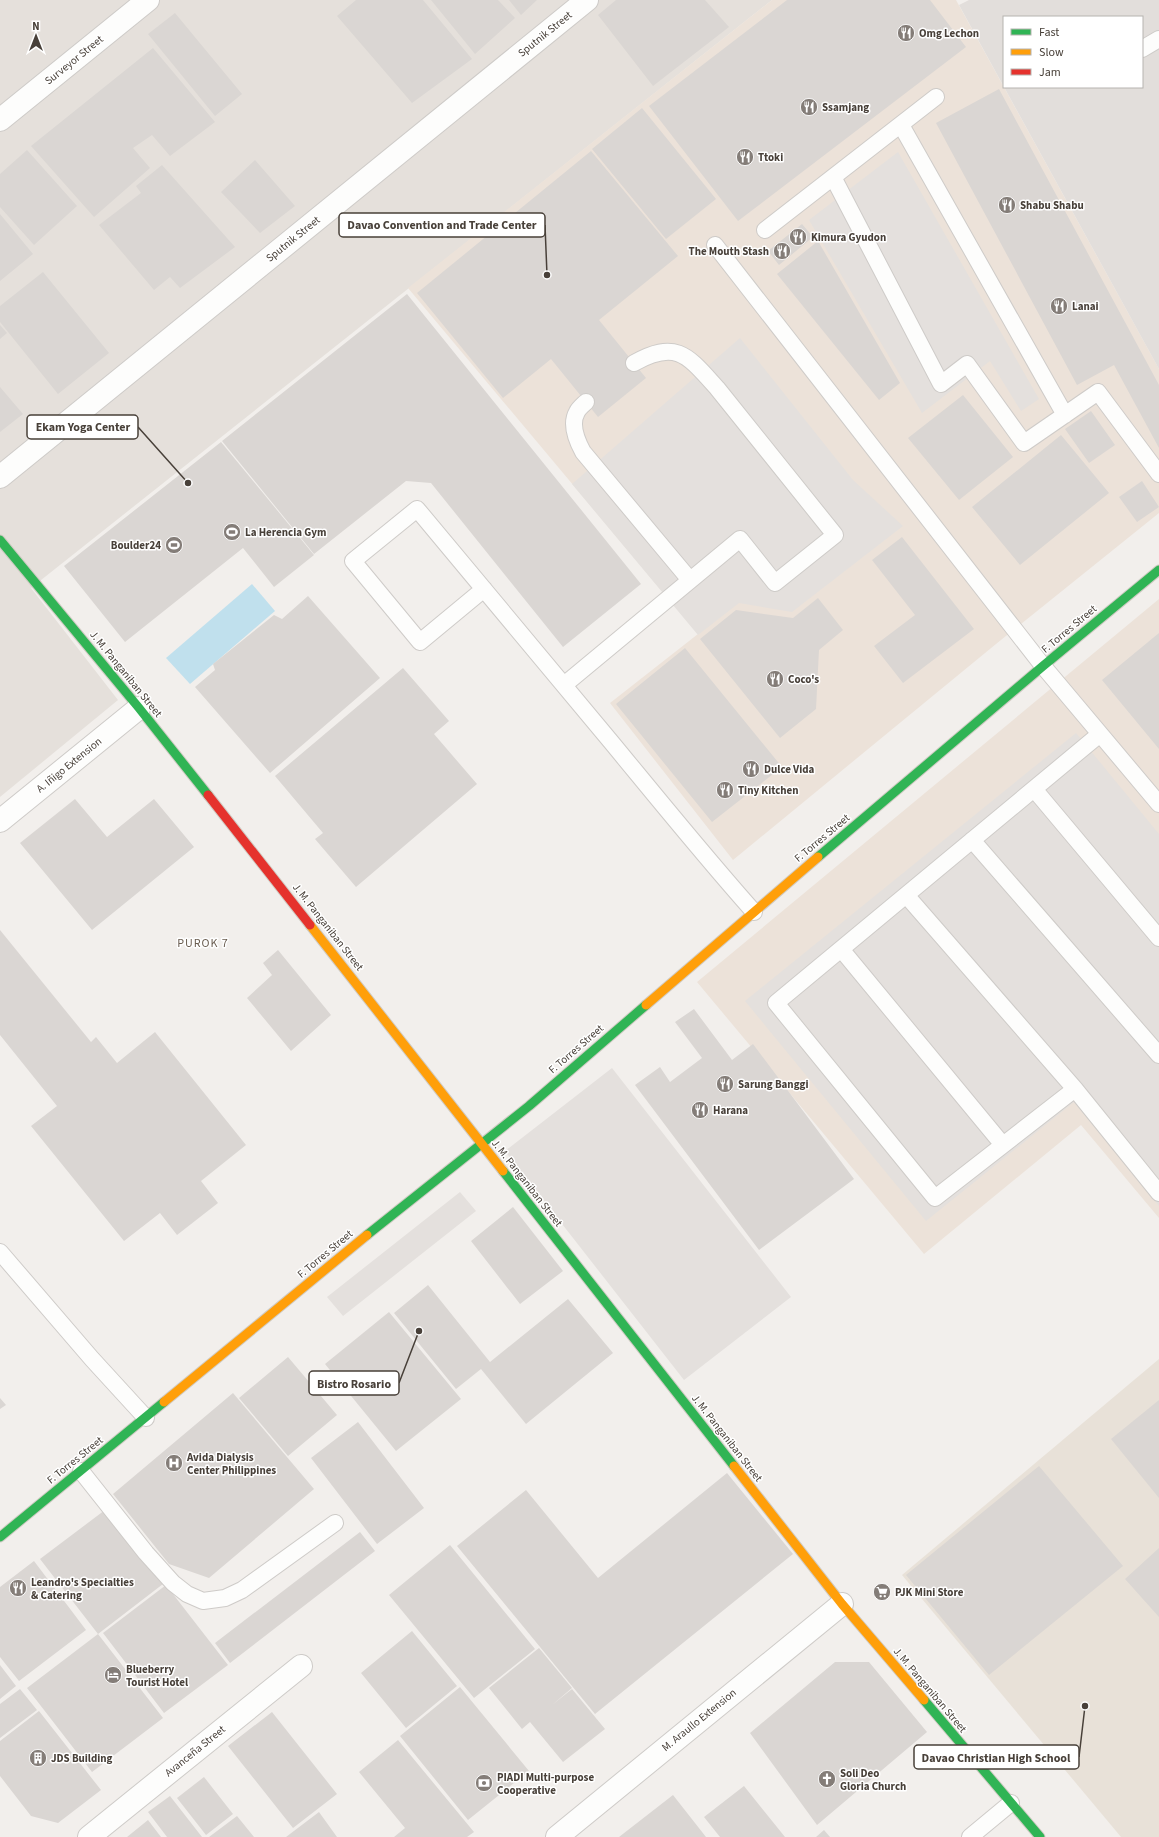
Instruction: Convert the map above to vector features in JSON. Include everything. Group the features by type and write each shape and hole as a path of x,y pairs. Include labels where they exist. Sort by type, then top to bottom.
{"street":[{"name":"Surveyor Street","path":"0,120 148,0"},
{"name":"Sputnik Street","path":"0,477 587,0"},
{"name":"J. M. Panganiban Street","path":"0,540 139,708 842,1604 1040,1837"},
{"name":"F. Torres Street","path":"0,1538 373,1230 529,1106 1043,666 1159,570"},
{"name":"A. Iñigo Extension","path":"0,821 139,708"},
{"name":"M. Araullo Extension","path":"557,1837 842,1604"},
{"name":"Avanceña Street","path":"89,1837 301,1666"}],"lane":[{"path":"1143,48 1159,39"},
{"path":"765,230 936,97"},
{"path":"901,125 1065,415"},
{"path":"833,177 941,384 967,364 1024,443 1098,392 1159,474"},
{"path":"714,245 1043,666 1159,804"},
{"path":"564,685 740,539 775,583 835,535 717,388 697,366 681,354 664,351 649,355 634,363"},
{"path":"586,402 577,412 574,425 577,441 583,452 690,580"},
{"path":"484,589 420,642 353,561 417,509 484,589 564,685 754,912"},
{"path":"1075,1089 935,1198 776,1003 1100,734"},
{"path":"1034,789 1159,938"},
{"path":"972,840 1159,1055"},
{"path":"906,895 1075,1089 1159,1193"},
{"path":"841,949 1003,1145"},
{"path":"0,1252 92,1359 146,1418"},
{"path":"81,1471 163,1573 187,1594 203,1601 225,1598 242,1590 335,1523"},
{"path":"970,1837 1011,1803"}],"shaded area":[{"path":"0,0 772,0 31,588 118,700 0,797"},
{"path":"772,0 956,0 1003,85 1003,88 1004,88 1159,369 1159,513 996,644 733,860 610,703 698,634 408,288"},
{"path":"969,0 1159,0 1159,369 1005,88 1143,88 1143,16 1003,16 1003,85 959,5"},
{"path":"898,152 1039,399 1021,411 990,361 922,413 809,220"},
{"path":"740,338 853,480 903,526 792,612 739,603 698,635 572,484"},
{"path":"1159,599 1159,1218 1081,1125 924,1254 697,982"},
{"path":"1076,733 1159,834 1159,1206 1074,1102 926,1221 745,1001"},
{"path":"612,1068 791,1297 684,1380 505,1151"},
{"path":"460,1192 476,1211 343,1316 327,1297"},
{"path":"1159,1359 1159,1837 1121,1837 902,1575"}],"water":[{"path":"252,584 275,611 190,684 166,658"}],"building":[{"path":"356,0 423,0 472,59 412,103 337,16"},
{"path":"431,0 498,0 515,18 475,54"},
{"path":"509,0 537,0 521,15"},
{"path":"616,0 705,0 729,27 653,86 598,15"},
{"path":"787,0 930,0 966,47 738,221 649,106"},
{"path":"175,13 242,94 215,116 148,34"},
{"path":"153,48 215,122 170,156 152,135 133,148 150,168 94,217 31,146"},
{"path":"999,89 1159,385 1159,448 1114,365 1077,385 936,123"},
{"path":"642,108 716,199 666,239 592,149"},
{"path":"27,150 77,206 34,245 0,207 0,174"},
{"path":"591,151 678,256 599,320 646,378 598,417 551,359 503,398 417,293"},
{"path":"255,160 295,206 260,233 221,192"},
{"path":"162,165 235,247 180,288 170,277 154,290 99,225 141,193 136,186"},
{"path":"0,214 33,254 0,281"},
{"path":"802,224 813,237 779,265 768,251"},
{"path":"818,241 900,383 879,400 777,274"},
{"path":"43,272 109,353 58,394 0,322 0,306"},
{"path":"407,294 641,584 563,647 431,483 406,481 314,554 222,441"},
{"path":"0,325 7,333 0,339"},
{"path":"0,387 23,414 0,432"},
{"path":"963,395 1013,457 959,500 908,438"},
{"path":"1091,411 1115,445 1089,463 1065,429"},
{"path":"1061,435 1109,493 1020,565 972,507"},
{"path":"221,442 314,555 274,587 243,548 125,642 64,566"},
{"path":"1142,481 1159,507 1137,522 1119,497"},
{"path":"902,537 974,629 903,683 874,646 915,615 872,560"},
{"path":"308,596 380,678 270,773 195,687 215,670 213,664 274,615 282,619"},
{"name":"Coco's","path":"818,598 843,630 819,650 816,709 780,738 700,639 736,610 793,618"},
{"path":"1159,633 1159,749 1102,680"},
{"path":"685,648 782,767 712,822 616,704"},
{"path":"403,668 449,721 434,734 477,784 356,887 315,839 323,833 275,776"},
{"path":"75,799 107,837 154,799 194,847 92,930 20,843"},
{"path":"0,930 91,1042 96,1037 117,1063 155,1032 246,1145 201,1181 218,1203 177,1235 160,1213 124,1241 31,1126 57,1106 0,1035"},
{"path":"278,950 331,1015 291,1051 247,998 272,975 263,963"},
{"path":"694,1009 732,1060 753,1044 854,1179 759,1250 635,1085 660,1067 670,1082 702,1058 675,1022"},
{"path":"513,1207 563,1271 520,1304 471,1241"},
{"path":"428,1285 490,1362 568,1299 613,1353 526,1424 481,1369 456,1389 394,1313"},
{"path":"389,1312 461,1399 396,1451 325,1364"},
{"path":"288,1357 337,1415 288,1456 239,1398"},
{"path":"233,1393 314,1489 209,1578 169,1564 113,1494"},
{"path":"0,1398 6,1405 0,1409"},
{"path":"1159,1400 1159,1498 1111,1439"},
{"path":"358,1422 424,1508 377,1544 311,1458"},
{"path":"1039,1466 1123,1566 989,1675 906,1575"},
{"path":"727,1473 793,1554 595,1714 457,1546 526,1490 598,1578"},
{"path":"105,1510 163,1584 98,1634 40,1559"},
{"path":"360,1532 375,1551 230,1663 215,1643"},
{"path":"450,1545 535,1649 474,1698 389,1595"},
{"path":"1159,1548 1159,1617 1125,1579"},
{"path":"34,1561 86,1630 19,1681 0,1657 0,1587"},
{"path":"166,1585 228,1665 164,1713 103,1633"},
{"path":"412,1631 457,1686 406,1728 361,1673"},
{"path":"98,1634 163,1718 92,1772 27,1688"},
{"path":"539,1648 572,1688 552,1705 572,1689 605,1729 563,1762 530,1722 522,1729 489,1688"},
{"name":"Soli Deo Gloria Church","path":"835,1662 869,1662 927,1732 817,1825 750,1733"},
{"path":"0,1665 16,1686 0,1699"},
{"path":"460,1687 529,1771 468,1820 400,1736"},
{"path":"20,1689 37,1710 0,1738 0,1704"},
{"name":"JDS Building","path":"39,1711 101,1790 58,1823 31,1816 0,1776 0,1741"},
{"path":"272,1712 337,1794 293,1828 228,1746"},
{"path":"398,1740 474,1832 467,1837 394,1837 405,1828 359,1772"},
{"path":"204,1777 233,1814 206,1835 177,1798"},
{"path":"744,1786 785,1837 720,1837 704,1817"},
{"path":"673,1795 706,1837 619,1837"},
{"path":"170,1796 202,1837 167,1837 148,1812"},
{"path":"319,1812 337,1837 286,1837"},
{"path":"237,1816 254,1837 209,1837"},
{"path":"148,1820 161,1837 127,1837"},
{"path":"824,1830 830,1837 816,1837"}],"traffic: fast":[{"path":"0,540 139,708 208,795"},
{"path":"818,857 1043,666 1159,570"},
{"path":"367,1235 529,1106 646,1005"},
{"path":"503,1171 734,1466"},
{"path":"0,1537 164,1402"},
{"path":"924,1700 1040,1837"}],"traffic: slow":[{"path":"646,1005 818,857"},
{"path":"310,925 503,1171"},
{"path":"164,1402 367,1235"},
{"path":"734,1466 842,1604 924,1700"}],"traffic: jam":[{"path":"208,795 310,925"}],"place":[{"name":"Omg Lechon","path":"906,33"},
{"name":"Ssamjang","path":"809,107"},
{"name":"Ttoki","path":"745,157"},
{"name":"Shabu Shabu","path":"1007,205"},
{"name":"Kimura Gyudon","path":"798,237"},
{"name":"The Mouth Stash","path":"782,251"},
{"name":"Davao Convention and Trade Center","path":"547,275"},
{"name":"Lanai","path":"1059,306"},
{"name":"Ekam Yoga Center","path":"188,483"},
{"name":"La Herencia Gym","path":"232,532"},
{"name":"Boulder24","path":"174,545"},
{"name":"Coco's","path":"775,679"},
{"name":"Dulce Vida","path":"751,769"},
{"name":"Tiny Kitchen","path":"725,790"},
{"name":"Sarung Banggi","path":"725,1084"},
{"name":"Harana","path":"700,1110"},
{"name":"Bistro Rosario","path":"419,1331"},
{"name":"Avida Dialysis Center Philippines","path":"174,1463"},
{"name":"Leandro's Specialties & Catering","path":"18,1588"},
{"name":"PJK Mini Store","path":"882,1592"},
{"name":"Blueberry Tourist Hotel","path":"113,1675"},
{"name":"Davao Christian High School","path":"1085,1706"},
{"name":"JDS Building","path":"38,1758"},
{"name":"Soli Deo Gloria Church","path":"827,1779"},
{"name":"PIADI Multi-purpose Cooperative","path":"484,1783"}],"district":[{"name":"PUROK 7","path":"203,943"}]}
